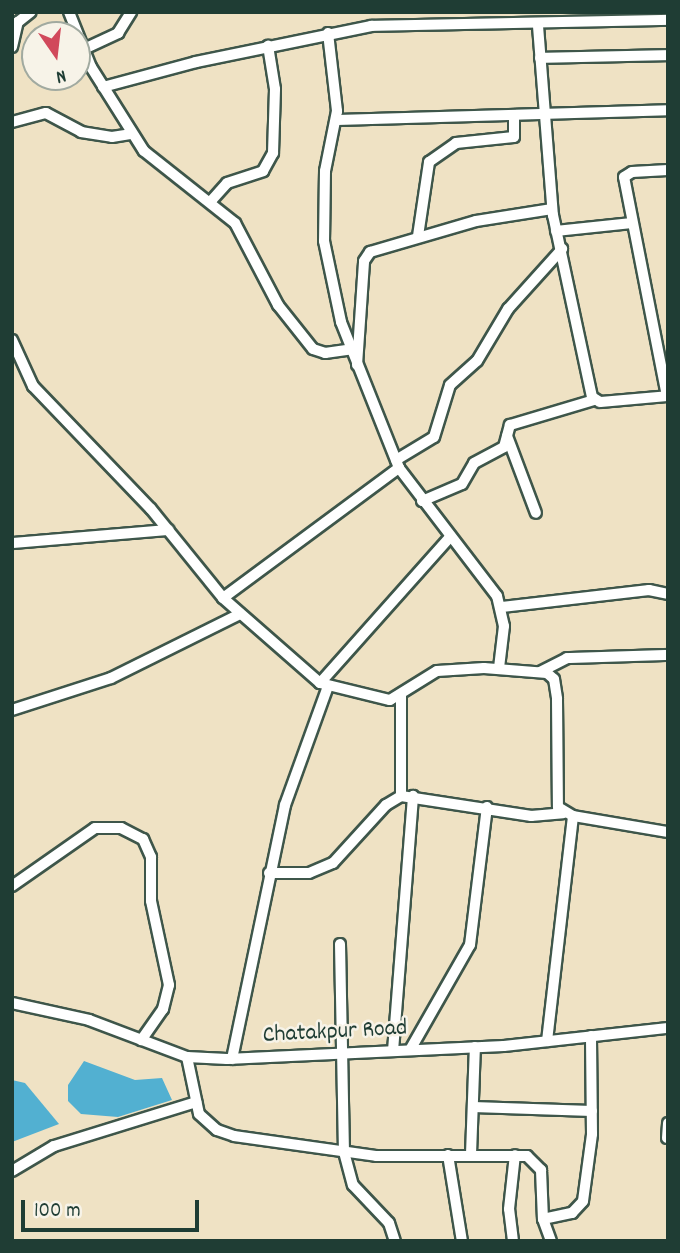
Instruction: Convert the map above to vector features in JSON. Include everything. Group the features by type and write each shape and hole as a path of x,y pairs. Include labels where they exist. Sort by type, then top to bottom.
{"street":[{"path":"12,47 18,22 31,12"},
{"path":"91,46 118,33 131,12"},
{"path":"103,87 268,46 400,18 483,18 538,26 668,20"},
{"path":"538,26 552,209 594,400"},
{"path":"328,33 337,120 325,171 324,241 336,303 357,365 398,464 422,501 502,607 504,639 499,668"},
{"path":"211,201 227,183 263,171 272,153 275,89 268,46"},
{"path":"540,58 668,55"},
{"path":"91,63 132,134 178,182 211,201 235,223 278,305 313,349 325,354 352,349"},
{"path":"337,120 668,110"},
{"path":"12,122 46,113 81,132 112,137 132,134"},
{"path":"418,236 429,162 456,143 514,137 514,116"},
{"path":"422,501 459,487 474,463 504,447 506,434 517,422 594,400 668,396 624,177 632,172 668,170"},
{"path":"357,365 364,261 378,248 476,220 552,209"},
{"path":"556,231 632,223"},
{"path":"223,598 434,437 450,385 477,361 508,309 562,249"},
{"path":"13,346 33,386 168,530 223,598 324,685 378,699 401,694 437,671 499,668 540,672 554,679 555,799 568,815 548,1041"},
{"path":"506,434 536,513"},
{"path":"12,544 168,530"},
{"path":"232,1059 285,805 324,685 449,538"},
{"path":"502,607 649,590 668,594"},
{"path":"12,710 111,678 240,614"},
{"path":"540,672 567,659 668,655"},
{"path":"393,1051 407,796 401,694"},
{"path":"269,873 309,873 332,863 386,805 407,796 531,816 568,815 668,832"},
{"path":"410,1050 470,945 487,807"},
{"path":"12,886 95,828 114,827 143,839 151,856 151,901 169,985 163,1009 142,1040"},
{"path":"340,944 339,1054 344,1152 353,1185 388,1223 395,1241"},
{"name":"Chatakpur Road","path":"12,1003 89,1020 187,1057 232,1059 475,1047 668,1028"},
{"path":"543,1219 579,1208 592,1111 591,1037"},
{"path":"471,1154 475,1047"},
{"path":"187,1057 196,1102 206,1123 234,1136 344,1152 527,1156 541,1170 543,1219 551,1241"},
{"path":"12,1171 60,1144 196,1102"},
{"path":"473,1107 592,1111"},
{"path":"667,1138 668,1123"},
{"path":"513,1241 509,1209 515,1154"},
{"path":"449,1155 462,1241"}],"water":[{"path":"84,1061 135,1080 162,1078 172,1100 118,1117 81,1114 68,1101 68,1085"},
{"path":"12,1080 25,1083 59,1124 12,1142"}]}
